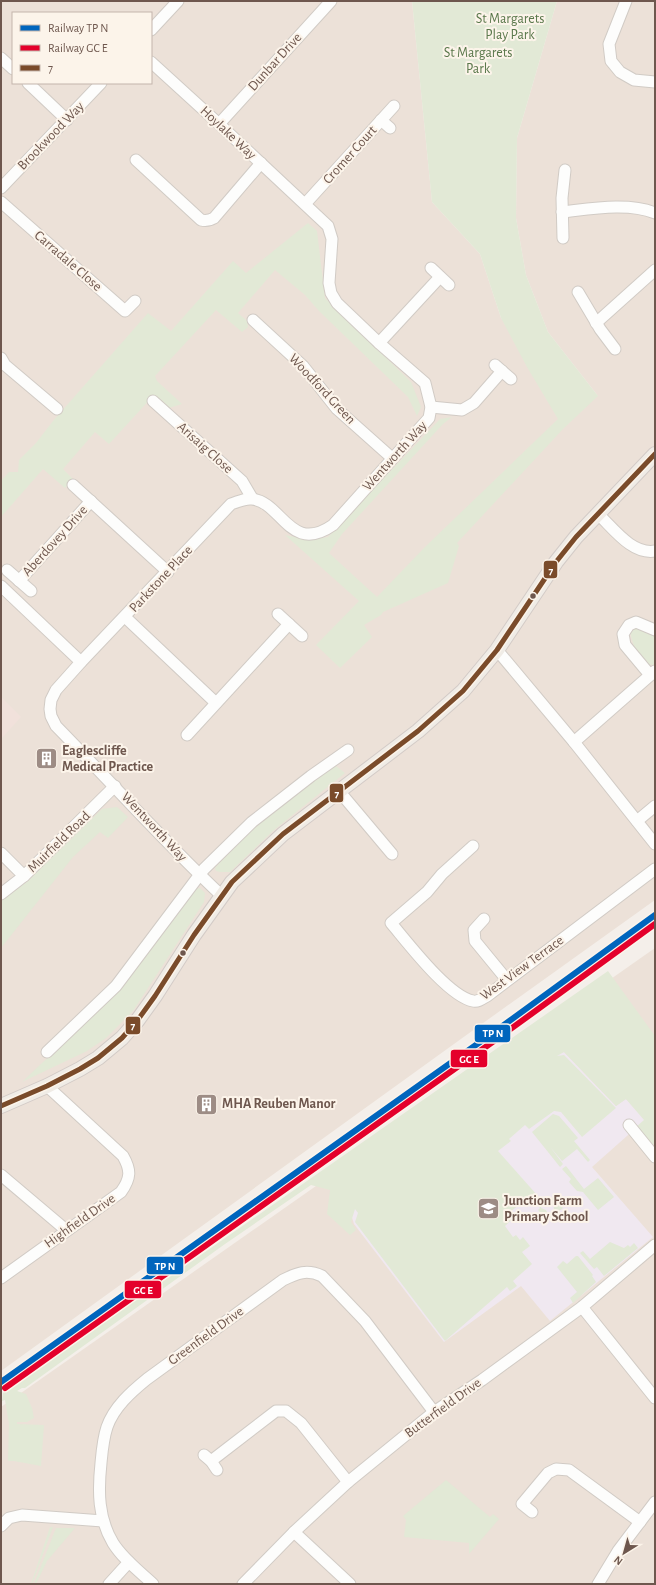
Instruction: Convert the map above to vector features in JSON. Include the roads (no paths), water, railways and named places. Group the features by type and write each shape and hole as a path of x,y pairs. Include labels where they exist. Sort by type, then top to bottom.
{"main road":[{"path":"1,1106 47,1086 80,1069 98,1058 128,1032 155,996 232,882 272,843 300,820 407,740 444,709 468,685 497,650 556,562 598,514 655,454"}],"street":[{"path":"152,29 178,1"},
{"name":"Dunbar Drive","path":"220,124 330,1"},
{"path":"626,1 610,44 612,61 620,72 634,80 655,82"},
{"path":"1,58 12,68"},
{"name":"Hoylake Way","path":"152,63 305,204"},
{"path":"29,84 67,120"},
{"name":"Brookwood Way","path":"1,188 100,84"},
{"name":"Cromer Court","path":"305,204 394,106"},
{"path":"381,120 390,128"},
{"path":"136,160 201,220 211,224 214,218 261,163"},
{"path":"153,175 160,166"},
{"path":"563,238 562,198 565,170"},
{"name":"Carradale Close","path":"1,202 125,311 135,301"},
{"name":"Wentworth Way","path":"248,499 265,504 291,529 308,534 322,533 333,525 429,418 431,407 425,383 378,343 337,303 330,293 329,283 332,239 328,226 305,204"},
{"path":"562,212 609,208 638,209 655,213"},
{"path":"431,268 449,285"},
{"path":"596,323 655,270"},
{"path":"378,343 440,277"},
{"path":"578,292 596,323 615,349"},
{"name":"Woodford Green","path":"253,320 303,366 337,409 392,458"},
{"path":"1,358 5,364 57,409"},
{"path":"431,407 462,410 474,403 499,368 511,379"},
{"name":"Arisaig Close","path":"153,401 242,481 248,499"},
{"name":"Aberdovey Drive","path":"73,485 168,572"},
{"name":"Parkstone Place","path":"81,662 231,504 248,499"},
{"name":"Aberdovey Drive","path":"19,580 91,501"},
{"path":"598,514 631,544 641,550 655,551"},
{"name":"Aberdovey Drive","path":"7,570 30,591"},
{"path":"1,586 81,662"},
{"path":"278,614 302,636"},
{"path":"125,617 216,703"},
{"path":"574,742 653,673 625,645 623,634 627,628 636,622 655,630"},
{"path":"187,735 289,624"},
{"path":"497,650 574,742 655,844"},
{"name":"Wentworth Way","path":"81,662 54,693 50,704 51,716 56,726 115,786 155,830 222,896"},
{"path":"47,1052 116,986 199,875 252,822 311,776 341,762 348,750"},
{"name":"Muirfield Road","path":"1,894 24,876 115,786"},
{"path":"339,791 392,854"},
{"path":"638,821 655,806"},
{"name":"West View Terrace","path":"473,846 442,874 427,892 391,923 441,980 450,988 470,1000 477,1001 482,1000 655,869"},
{"path":"1,853 24,876"},
{"path":"484,920 474,930 475,941 508,980"},
{"name":"Highfield Drive","path":"1,1278 121,1192 129,1179 128,1168 123,1156 116,1148 47,1086"},
{"path":"629,1125 654,1154"},
{"path":"1,1175 66,1230"},
{"name":"Butterfield Drive","path":"243,1584 294,1532 348,1482 434,1412 482,1380 582,1307 655,1245"},
{"name":"Greenfield Drive","path":"153,1584 129,1562 114,1543 103,1521 99,1495 102,1449 107,1427 128,1394 283,1280 299,1272 314,1272 322,1276 365,1321 434,1412"},
{"path":"582,1307 655,1398"},
{"path":"211,1462 276,1411 286,1411 302,1423 348,1482"},
{"path":"532,1512 522,1504 548,1473 556,1469 569,1470 640,1522"},
{"path":"598,1584 615,1556 655,1502"},
{"path":"1,1526 8,1518 22,1515 103,1521"},
{"path":"294,1532 350,1584"},
{"path":"109,1584 129,1562"}],"place":[{"name":"Eaglescliffe Medical Practice","path":"46,759"},
{"name":"MHA Reuben Manor","path":"207,1104"},
{"name":"Junction Farm Primary School","path":"489,1209"}],"park label":[{"name":"St Margarets Play Park","path":"510,28"},
{"name":"St Margarets Park","path":"478,62"}]}
